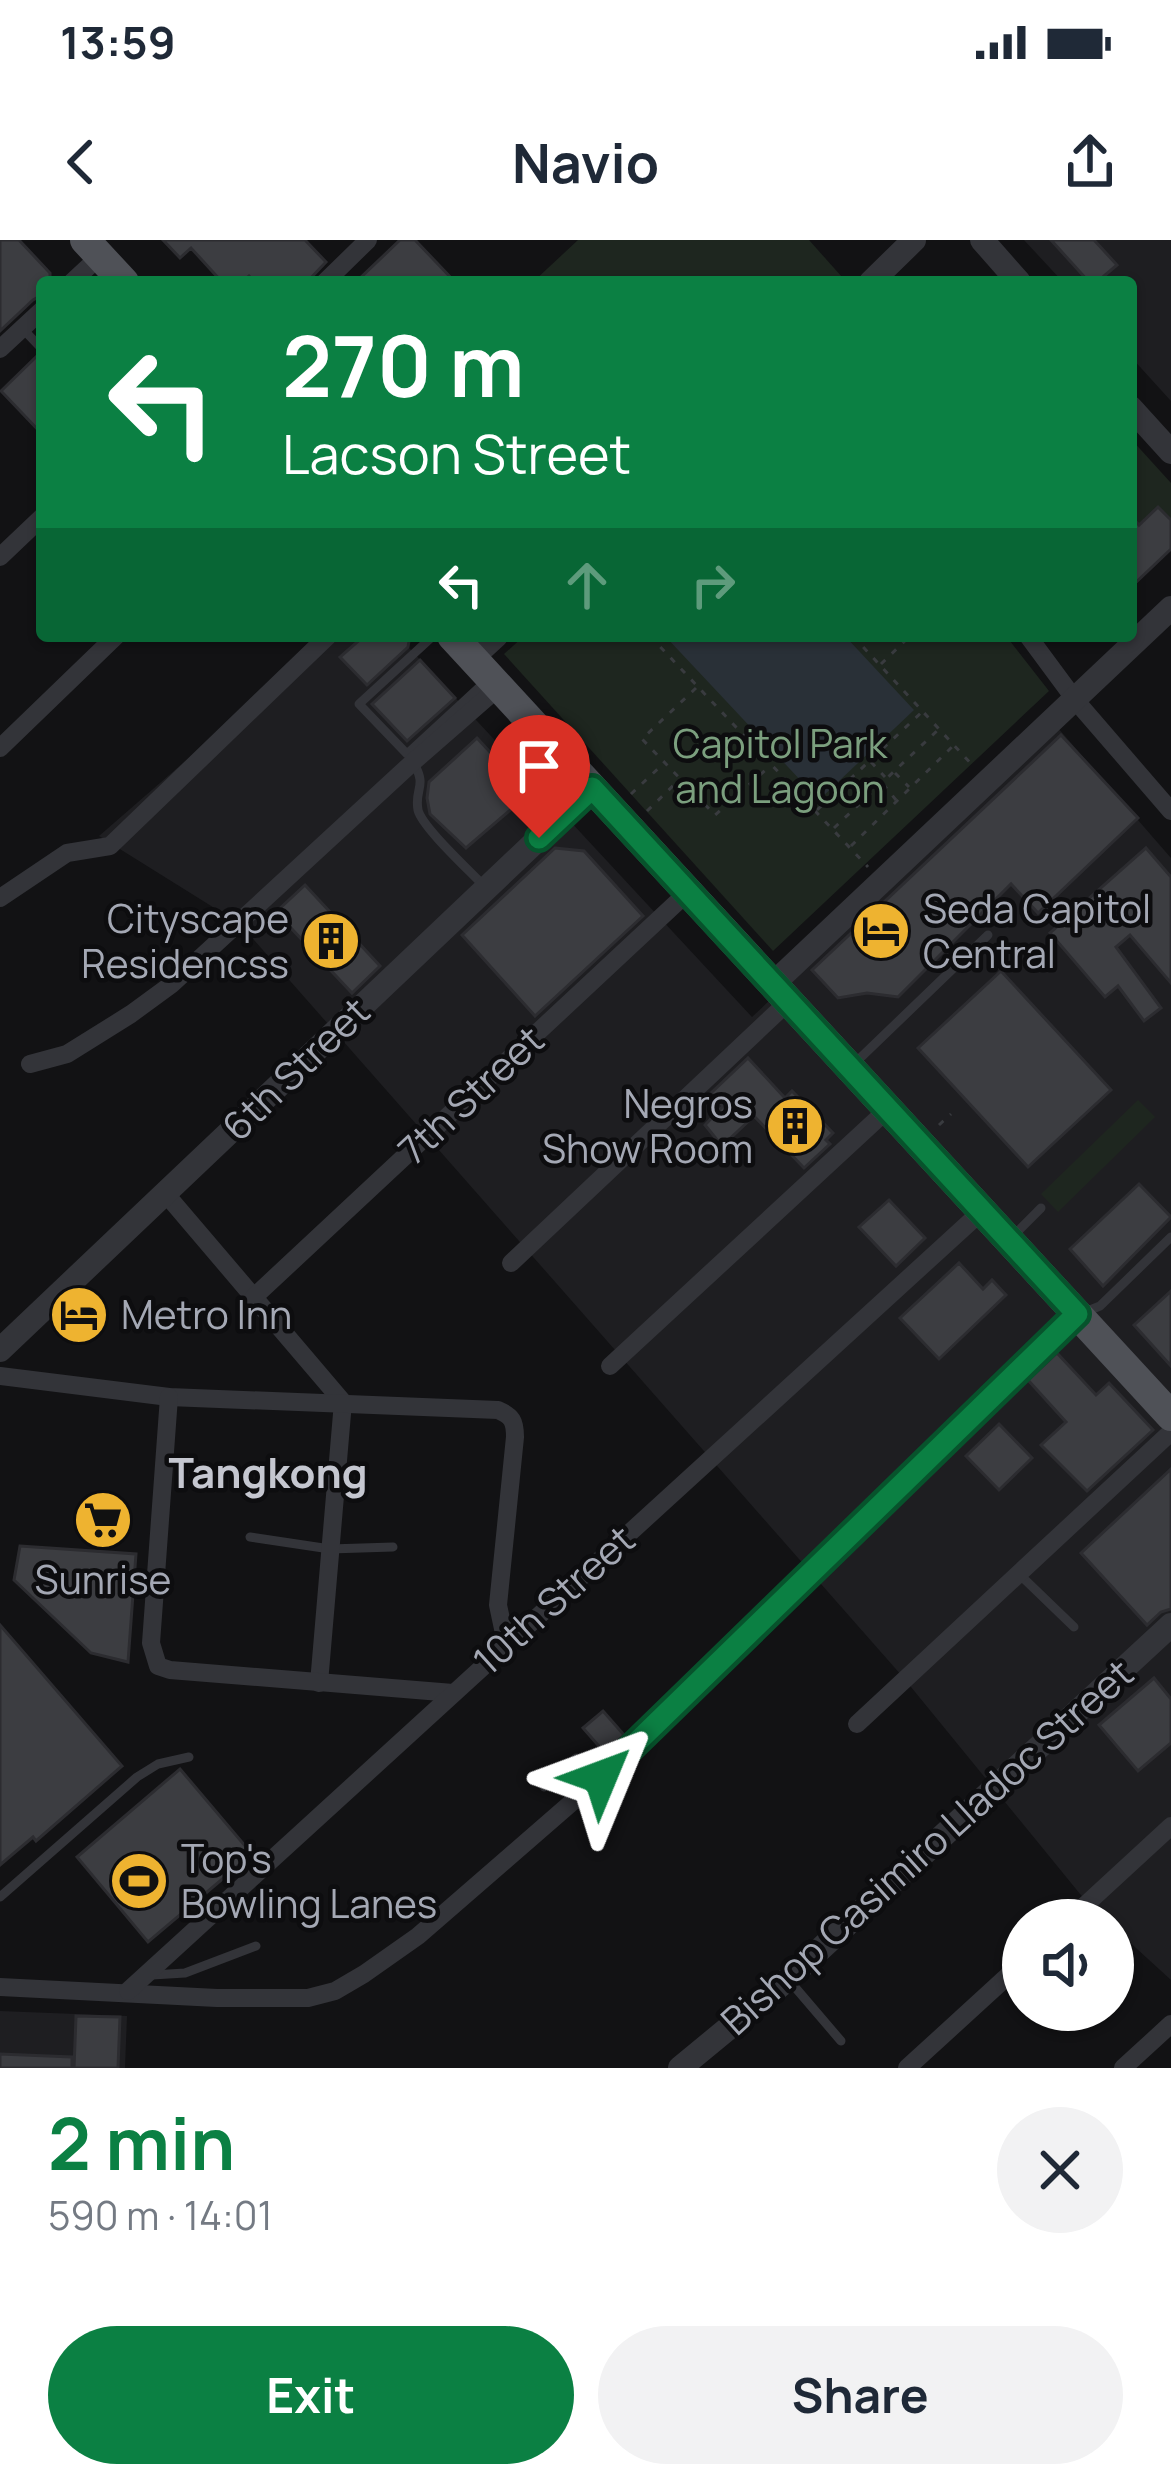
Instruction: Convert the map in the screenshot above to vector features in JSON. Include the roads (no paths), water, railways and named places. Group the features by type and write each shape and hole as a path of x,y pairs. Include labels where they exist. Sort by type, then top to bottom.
{"main road":[{"path":"99,245 120,276"},
{"path":"478,664 1171,1416"}],"street":[{"path":"331,276 368,240"},
{"path":"877,276 914,240"},
{"path":"982,240 1014,276"},
{"path":"76,276 99,245"},
{"path":"0,350 36,315"},
{"path":"1137,414 1171,452"},
{"path":"0,557 36,523"},
{"path":"1137,641 1171,608"},
{"path":"0,748 110,642"},
{"path":"0,898 67,853 110,846 322,642"},
{"path":"1032,642 1171,811"},
{"path":"511,1263 781,992 882,882 1136,642"},
{"path":"29,1064 67,1054 131,1014 250,915 413,762 478,664"},
{"name":"6th Street","path":"0,1350 592,788"},
{"name":"7th Street","path":"254,1298 688,892"},
{"path":"610,1366 888,1108"},
{"path":"165,1193 343,1402 319,1683"},
{"name":"10th Street","path":"128,1991 982,1211"},
{"path":"0,1987 308,1998 334,1991 364,1974 418,1936 601,1777 1077,1314"},
{"path":"0,1376 169,1397 343,1402 510,1415 515,1437 498,1605 506,1643"},
{"path":"169,1397 151,1643 158,1666 453,1693"},
{"path":"857,1724 1171,1432"},
{"name":"Bishop Casimiro Lladoc Street","path":"680,2068 788,1979 1171,1624"},
{"path":"1092,1899 1171,1826"},
{"path":"907,2068 1002,1981"},
{"path":"1123,2068 1171,2024"}],"lane":[{"path":"22,328 36,343"},
{"path":"426,642 359,704 407,754 478,664"},
{"path":"413,762 421,775 418,810 425,824 486,888"},
{"path":"850,1068 988,934"},
{"path":"1009,1240 1041,1208"},
{"path":"1077,1314 1100,1306 1171,1238"},
{"path":"250,1537 330,1549 393,1547"},
{"path":"1018,1574 1074,1627"},
{"path":"0,1897 137,1777 158,1764 189,1757"},
{"path":"544,1787 576,1758 585,1759 601,1777"},
{"path":"145,1976 185,1973 256,1946"},
{"path":"788,1979 842,2042"}],"place":[{"name":"Seda Capitol Central","path":"881,931"},
{"name":"Cityscape Residencss","path":"331,941"},
{"name":"Negros Show Room","path":"795,1126"},
{"name":"Metro Inn","path":"79,1315"},
{"name":"Sunrise","path":"103,1520"},
{"name":"Top's Bowling Lanes","path":"139,1881"}],"district":[{"name":"Tangkong","path":"268,1473"}],"park label":[{"name":"Capitol Park and Lagoon","path":"780,766"}]}
